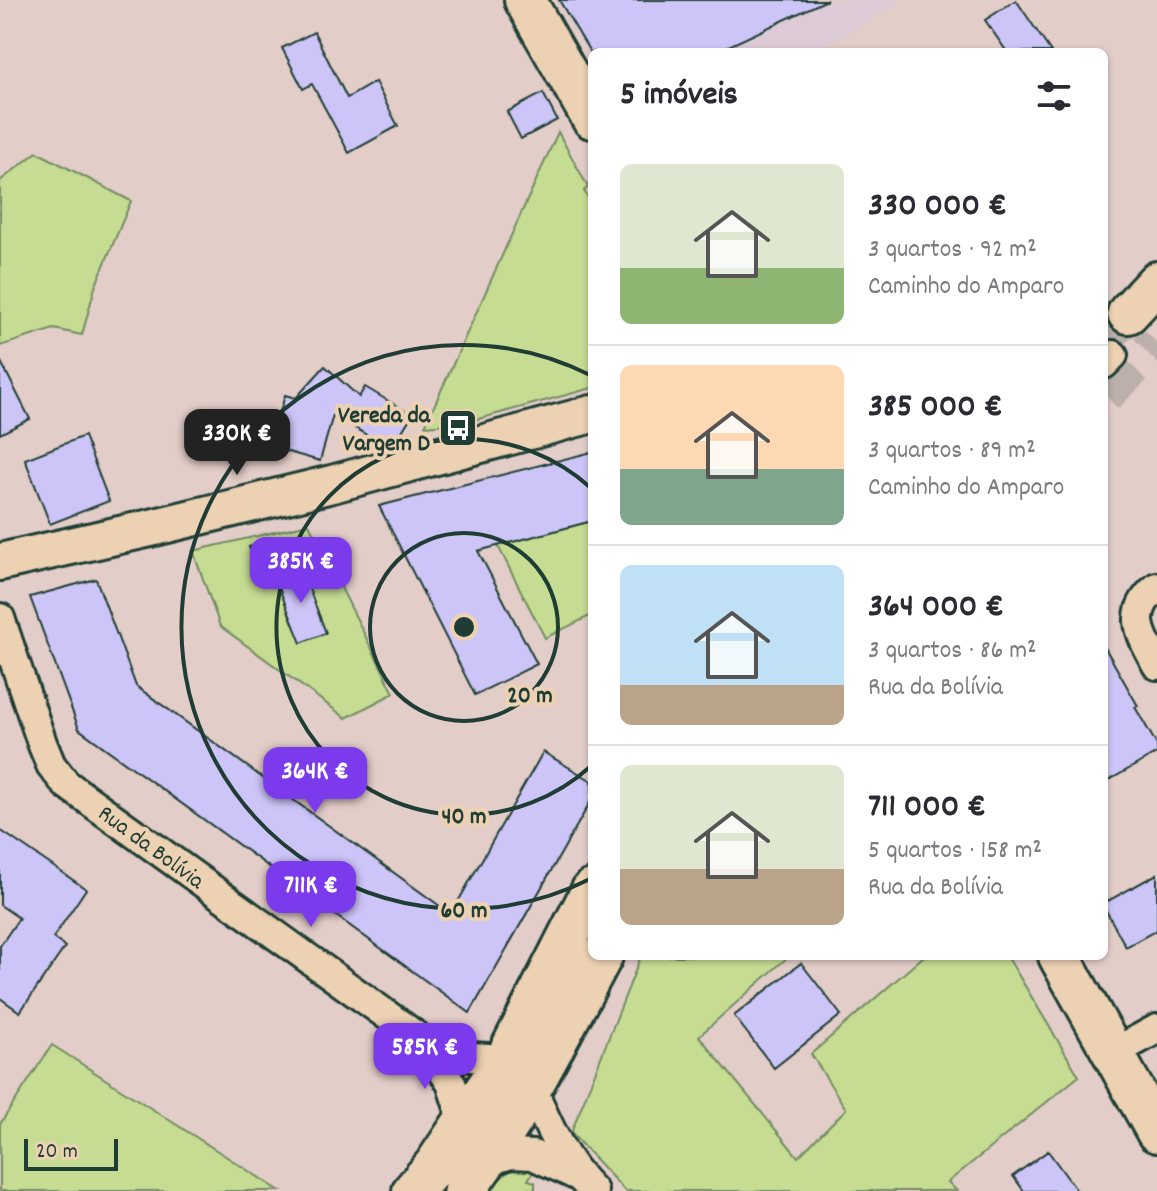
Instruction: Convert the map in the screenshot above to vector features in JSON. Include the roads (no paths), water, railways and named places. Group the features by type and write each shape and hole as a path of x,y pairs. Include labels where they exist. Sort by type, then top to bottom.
{"main road":[{"path":"525,0 588,111"},
{"path":"1128,313 1157,282"},
{"path":"475,1176 588,900"},
{"path":"413,1191 464,1123 519,1073 599,960"},
{"path":"1061,960 1157,1132"}],"street":[{"path":"0,562 332,484 588,415"},
{"path":"1157,587 1144,600 1138,613 1138,625 1157,665"},
{"name":"Rua da Bolívia","path":"0,618 42,743 51,765 66,784 423,1041 519,1073"},
{"path":"1113,1053 1157,1029"},
{"name":"Rua da Bolívia","path":"423,1041 451,1083 464,1123"},
{"path":"519,1073 549,1128 585,1183"},
{"path":"475,1176 511,1154 533,1155 585,1183"}],"tunnel":[{"path":"1108,332 1128,313"},
{"path":"1108,390 1157,343"}],"place":[{"name":"Vereda da Vargem D","path":"458,428"}]}
